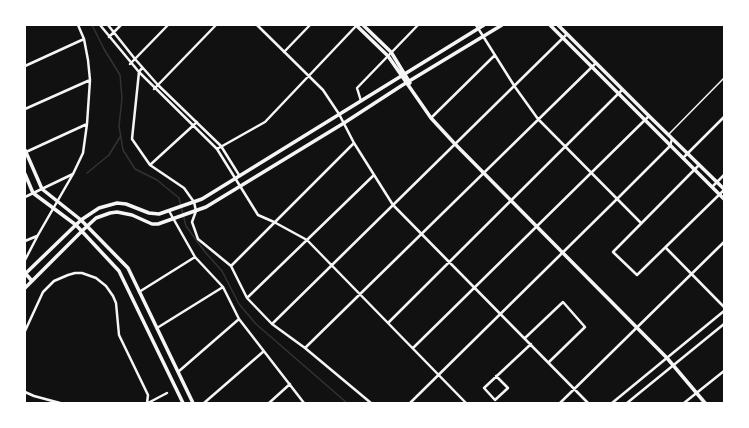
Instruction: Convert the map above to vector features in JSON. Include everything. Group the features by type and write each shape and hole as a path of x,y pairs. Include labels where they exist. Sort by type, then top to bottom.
{"street":[{"path":"25,260 73,174 83,153 87,124 90,80 84,40 78,25"},
{"path":"100,25 130,64 217,149 258,215 307,240 466,403"},
{"path":"108,25 142,68 221,146 240,175"},
{"path":"109,37 121,25"},
{"path":"130,64 168,25"},
{"path":"154,89 216,25"},
{"path":"257,25 323,90 393,205 588,403"},
{"path":"260,28 263,25"},
{"path":"284,52 310,25"},
{"path":"217,149 265,122 357,25 388,56 404,75"},
{"path":"363,25 391,52 411,88 431,118 666,358 704,403"},
{"path":"361,101 357,88 418,25"},
{"path":"32,281 25,273 81,220 99,208 117,203 135,206 154,214 169,211 202,199 404,75 478,27 484,25"},
{"path":"25,288 87,226 102,215 117,212 132,215 152,224 173,220 206,207 502,25"},
{"path":"550,25 724,199"},
{"path":"558,25 622,90 687,154 700,165 724,189 637,275 613,252 700,165"},
{"path":"478,27 515,87 538,119 642,223"},
{"path":"272,324 515,87 567,34"},
{"path":"25,66 84,40"},
{"path":"431,118 495,55"},
{"path":"305,348 596,63"},
{"path":"142,68 138,72 132,139 150,165 184,188 194,202 196,211 192,222 198,239 231,266 247,298 272,324 305,348 371,403"},
{"path":"25,109 90,80"},
{"path":"388,323 622,90"},
{"path":"412,348 649,116"},
{"path":"683,158 724,116"},
{"path":"150,165 197,122"},
{"path":"87,124 25,151 42,189 81,220 128,268 193,403"},
{"path":"410,403 670,146 672,139"},
{"path":"231,266 354,143"},
{"path":"25,174 33,193 76,225 119,271 183,403"},
{"path":"25,197 73,174"},
{"path":"247,298 374,175"},
{"path":"712,187 724,176"},
{"path":"169,211 195,257 223,286 239,319 304,403"},
{"path":"25,242 38,236"},
{"path":"560,403 724,242"},
{"path":"612,403 724,309 666,248"},
{"path":"139,292 195,257"},
{"path":"25,331 43,292 54,281 68,274 75,273 82,273 96,278 106,286 113,296 116,304 119,335 148,395 147,403"},
{"path":"127,288 135,284"},
{"path":"157,328 223,286"},
{"path":"525,338 563,302 585,327 549,362"},
{"path":"178,372 239,319"},
{"path":"628,403 724,324"},
{"path":"496,376 508,388 495,400 484,388 496,376 531,344"},
{"path":"204,403 264,351"},
{"path":"684,403 724,371"},
{"path":"269,403 290,384"},
{"path":"25,392 60,403"},
{"path":"147,403 168,393"}],"lane":[{"path":"668,135 724,78"}],"waterway":[{"path":"92,25 104,49 120,75 122,98 119,126 123,150 135,169 157,180 179,198 186,226 205,252 222,271 239,304 256,324 347,403"},
{"path":"87,173 109,155 120,137"}]}
